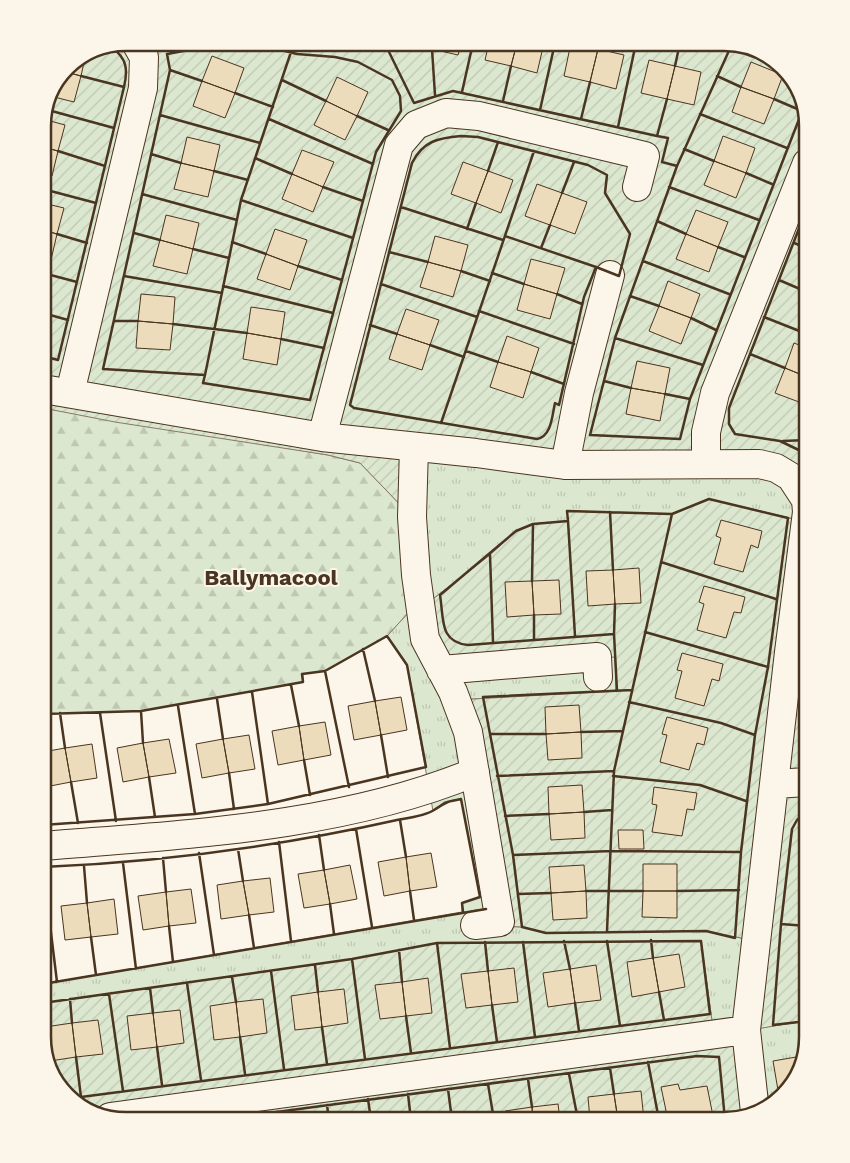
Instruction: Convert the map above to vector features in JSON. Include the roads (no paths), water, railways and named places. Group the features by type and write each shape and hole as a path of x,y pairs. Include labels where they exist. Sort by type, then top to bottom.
{"street":[{"path":"70,393 143,88 144,56 141,51"},
{"path":"322,437 399,145 416,125 446,113 479,116 645,156 637,187"},
{"path":"706,464 706,432 715,393 799,185"},
{"path":"566,465 578,393 610,275"},
{"path":"51,390 322,437 476,453 566,465 759,464 776,468 791,477 799,489"},
{"path":"414,448 412,518 416,575 425,639 453,692 468,732 500,922 475,925"},
{"path":"754,1105 746,1030 776,784 788,661 799,581"},
{"path":"441,670 596,657 598,677"},
{"path":"51,845 234,830 368,806 430,790 475,772"},
{"path":"776,784 799,783"},
{"path":"147,1112 746,1030"}],"district":[{"name":"Ballymacool","path":"271,577"}]}
